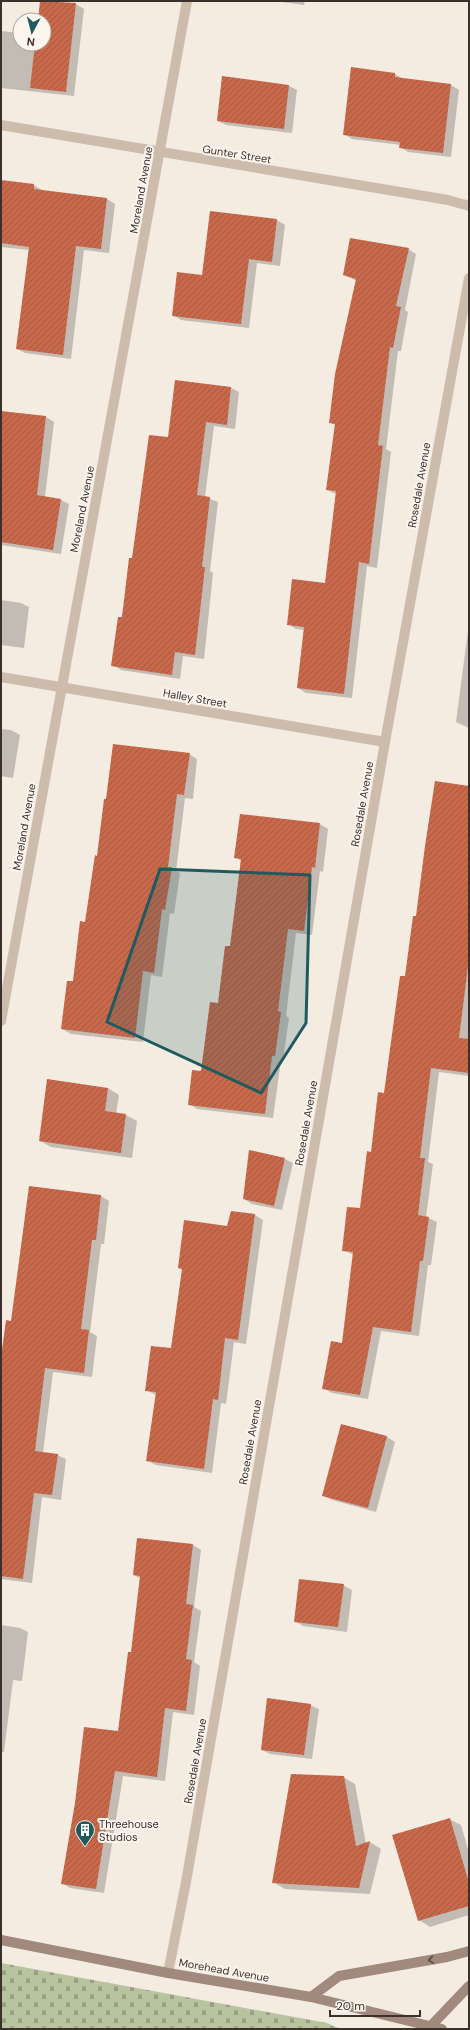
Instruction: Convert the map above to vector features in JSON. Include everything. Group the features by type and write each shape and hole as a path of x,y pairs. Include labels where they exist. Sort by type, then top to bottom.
{"street":[{"name":"Moreland Avenue","path":"1,1021 187,1"},
{"name":"Gunter Street","path":"1,125 160,153 448,200 469,206"},
{"name":"Rosedale Avenue","path":"168,1973 187,1874 385,742 469,278"},
{"name":"Halley Street","path":"1,677 385,742"},
{"name":"Morehead Avenue","path":"1,1940 168,1973 311,1997 442,2029"},
{"path":"311,1997 339,1976 447,1957 469,1951"},
{"path":"429,2027 469,1986"}],"highlighted area":[{"path":"160,869 310,875 306,1023 261,1093 107,1022"}],"green space":[{"path":"1,1963 327,2023 341,2029 1,2029"}],"building":[{"path":"40,1 76,3 66,92 30,88 34,52 52,52 52,12 39,12"},
{"path":"351,67 395,73 395,77 451,84 443,153 399,148 400,142 343,135"},
{"path":"222,76 289,85 284,129 217,121"},
{"path":"1,180 34,184 34,189 107,198 101,249 76,246 63,355 16,349 29,247 1,243"},
{"path":"210,211 277,219 272,262 249,259 241,324 172,316 177,272 202,275"},
{"path":"350,238 409,248 396,306 401,307 393,348 390,347 378,445 383,446 369,564 359,562 344,694 297,688 304,627 287,625 292,579 325,583 336,491 326,490 335,424 329,423 335,374 356,279 343,275"},
{"path":"175,380 231,387 227,425 206,422 197,495 210,497 202,567 205,567 195,655 175,652 172,675 111,666 118,617 122,617 129,558 132,558 149,435 168,437"},
{"path":"1,411 46,416 37,495 61,499 53,550 1,542"},
{"path":"113,744 190,753 184,795 177,794 168,867 172,867 165,910 162,909 154,973 143,971 135,1038 61,1029 67,981 73,981 80,921 85,922 95,855 97,856 104,799 106,799"},
{"path":"435,781 469,786 469,958 459,1038 469,1039 469,1073 431,1068 420,1158 425,1158 418,1215 429,1217 423,1261 420,1261 411,1332 373,1327 360,1395 322,1389 331,1341 342,1343 353,1252 342,1251 347,1207 360,1208 367,1151 371,1152 378,1092 384,1093 400,976 405,976 413,916 416,916"},
{"path":"240,814 320,823 315,868 312,867 304,931 288,929 278,1011 281,1012 275,1056 272,1056 265,1114 188,1105 192,1070 201,1071 210,1002 218,1003 225,946 230,946 241,859 234,858"},
{"path":"47,1079 108,1088 105,1111 126,1114 121,1153 39,1141"},
{"path":"249,1150 285,1158 274,1206 243,1199"},
{"path":"29,1186 101,1195 96,1240 92,1240 81,1329 89,1330 84,1373 45,1368 35,1451 58,1454 52,1495 34,1493 23,1579 1,1576 1,1357 6,1320 11,1321"},
{"path":"231,1211 255,1214 238,1340 225,1338 218,1400 213,1399 204,1469 146,1461 156,1392 145,1391 151,1346 171,1348 182,1269 178,1268 184,1220 227,1226"},
{"path":"341,1424 387,1436 368,1508 322,1496"},
{"path":"137,1538 193,1544 186,1604 193,1605 186,1659 192,1660 186,1711 165,1708 157,1777 115,1771 96,1889 61,1884 75,1803 84,1727 118,1731 128,1652 131,1652 140,1576 133,1575"},
{"path":"299,1579 344,1584 338,1627 294,1622"},
{"path":"267,1698 311,1704 304,1755 261,1750"},
{"path":"291,1774 344,1776 356,1846 370,1841 359,1888 272,1883"},
{"path":"450,1818 469,1883 469,1906 418,1921 392,1835"}],"place":[{"name":"Threehouse Studios","path":"85,1847"}]}
